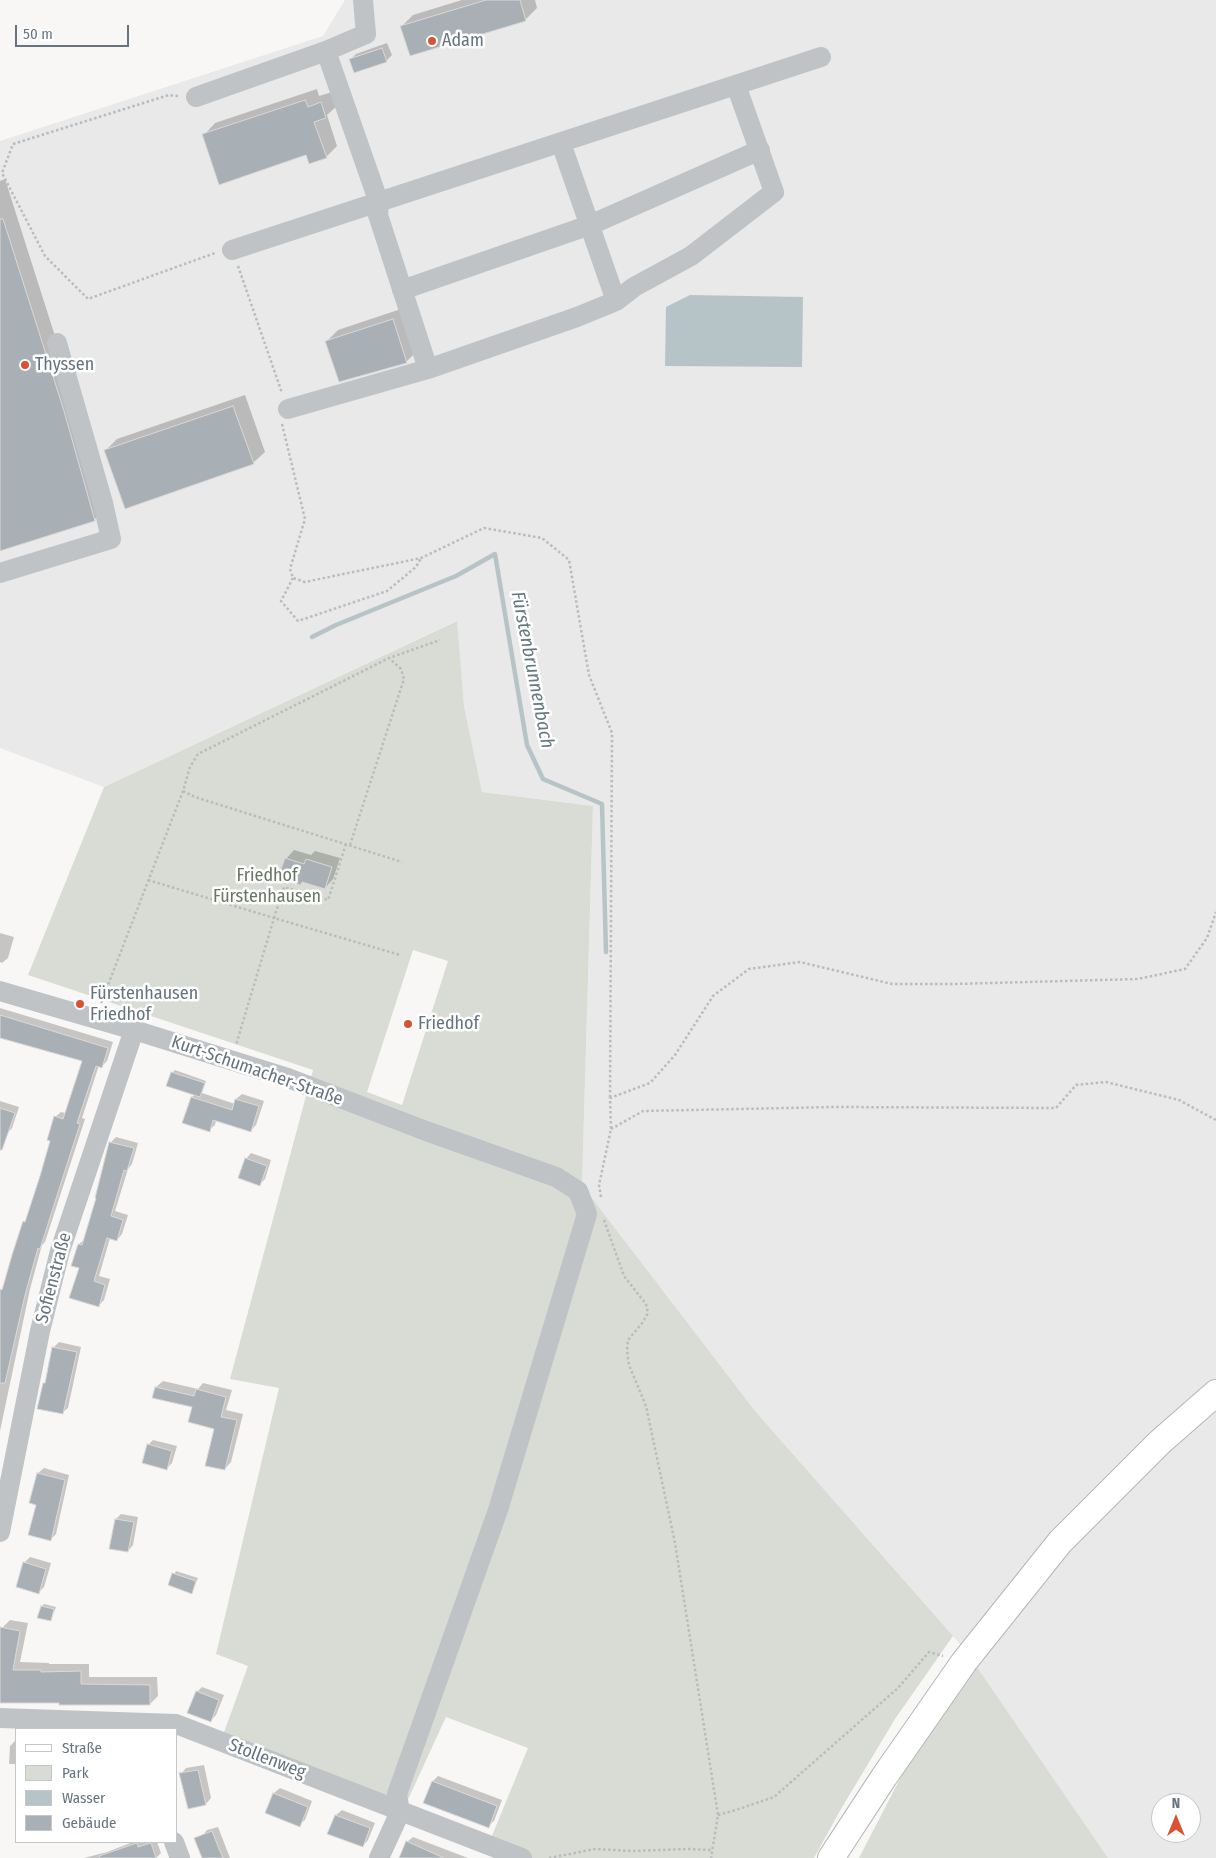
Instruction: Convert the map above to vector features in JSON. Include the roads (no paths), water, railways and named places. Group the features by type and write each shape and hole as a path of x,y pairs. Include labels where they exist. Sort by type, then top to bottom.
{"main road":[{"path":"831,1858 884,1777 964,1662 1060,1542 1160,1442 1216,1392"}],"street":[{"path":"196,97 326,51 366,34 363,0"},
{"path":"326,51 379,202 378,215 428,369"},
{"path":"232,250 821,57"},
{"path":"285,418 577,317 616,301 634,287 691,256 774,192 736,85"},
{"path":"561,142 616,301"},
{"path":"402,290 590,225 760,150"},
{"path":"0,573 111,539 103,503 57,343"},
{"name":"Kurt-Schumacher-Straße","path":"0,991 95,1018 288,1078 426,1131 556,1177 578,1191 587,1214 498,1510 397,1794 400,1812"},
{"name":"Sofienstraße","path":"0,1532 40,1331 60,1251 134,1030"},
{"name":"Stollenweg","path":"0,1718 156,1726 176,1724 522,1858"},
{"path":"379,1858 400,1812"},
{"path":"174,1843 180,1858"}],"water":[{"path":"690,295 803,297 802,367 665,366 666,307"}],"waterway":[{"name":"Fürstenbrunnenbach","path":"312,637 336,625 456,576 495,554 527,745 543,779 602,804 606,952"}],"place":[{"name":"Adam","path":"432,41"},
{"name":"Thyssen","path":"25,365"},
{"name":"Fürstenhausen Friedhof","path":"80,1004"},
{"name":"Friedhof","path":"408,1024"}],"park label":[{"name":"Friedhof Fürstenhausen","path":"267,886"}]}
